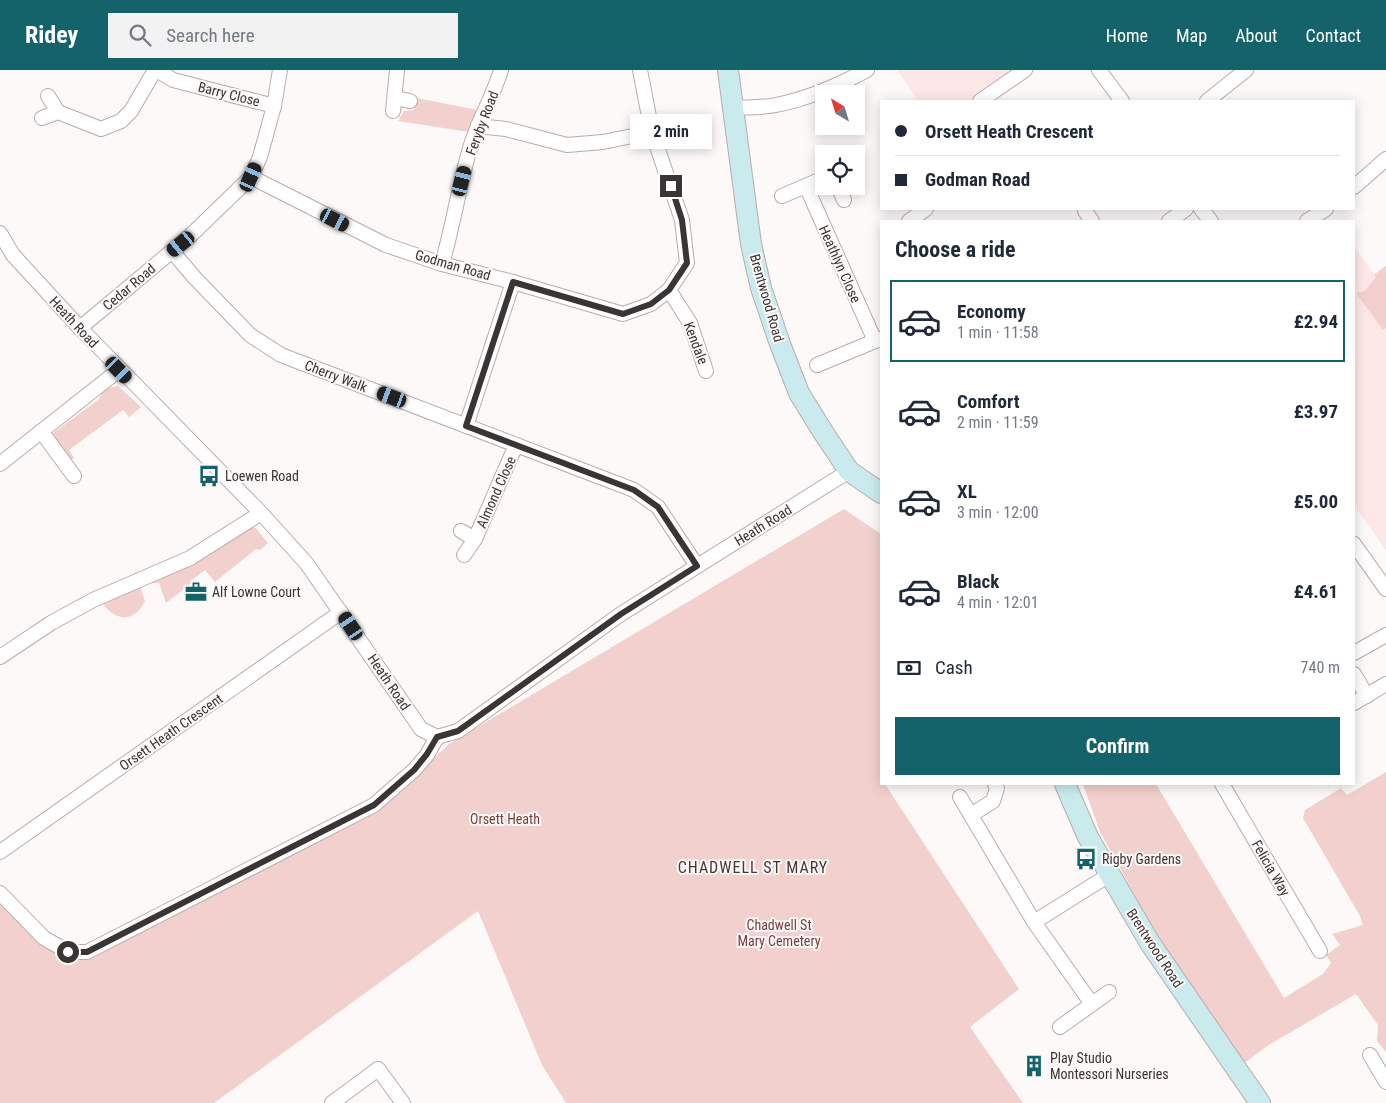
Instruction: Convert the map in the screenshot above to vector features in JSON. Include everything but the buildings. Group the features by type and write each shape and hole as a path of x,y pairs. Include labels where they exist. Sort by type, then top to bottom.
{"street":[{"name":"Barry Close","path":"58,112 101,129 121,120 131,111 156,70 173,80 274,106"},
{"name":"Cedar Road","path":"80,328 190,236 251,177 260,157 274,106 280,70"},
{"path":"397,70 394,105 410,101"},
{"name":"Feryby Road","path":"442,264 470,148 496,88 501,70"},
{"name":"Godman Road","path":"251,177 386,245 442,264 513,282 623,314 651,304 669,290 687,263 682,220 652,132 640,70"},
{"name":"Brentwood Road","path":"728,70 751,244 761,288 780,344 799,393 849,471 880,493"},
{"path":"733,108 775,105 812,94 867,70"},
{"path":"981,100 1025,70"},
{"path":"1099,70 1121,100"},
{"path":"1207,100 1246,70"},
{"path":"42,118 58,112 48,96"},
{"path":"478,126 506,129 567,145 603,142 652,132"},
{"path":"1355,186 1386,159"},
{"path":"782,196 815,182"},
{"name":"Heathlyn Close","path":"806,186 878,340 817,365"},
{"path":"842,195 844,200"},
{"path":"910,220 925,210"},
{"path":"1170,220 1185,210"},
{"path":"1202,210 1210,220"},
{"path":"1309,220 1324,210"},
{"name":"Heath Road","path":"0,233 13,255 119,370 261,513 308,564 421,729 437,737 458,731 621,614 849,471"},
{"name":"Cherry Walk","path":"172,251 194,277 250,335 281,355 634,490 658,507 697,566"},
{"path":"466,426 513,282"},
{"name":"Kendale","path":"669,290 690,323 706,371"},
{"path":"0,464 119,370"},
{"path":"41,431 74,476"},
{"name":"Almond Close","path":"464,556 475,539 516,445"},
{"path":"0,657 93,600 190,558 261,513"},
{"name":"Almond Close","path":"461,531 475,539"},
{"path":"1355,545 1386,590"},
{"name":"Orsett Heath Crescent","path":"0,852 341,612"},
{"path":"1355,652 1386,635"},
{"path":"1355,676 1367,696"},
{"path":"1355,702 1386,684"},
{"path":"0,893 44,938 68,952 87,952 374,805 414,770 427,754 437,737"},
{"path":"972,815 993,801 998,788 996,785"},
{"name":"Brentwood Road","path":"1065,785 1088,837 1150,943 1260,1103"},
{"name":"Felicia Way","path":"1223,785 1320,951"},
{"path":"960,797 1034,922 1092,1004"},
{"path":"1034,922 1109,875"},
{"path":"1060,1027 1110,992"},
{"path":"1370,1055 1386,1082"},
{"path":"332,1103 378,1069 402,1103"}],"shaded area":[{"path":"897,70 1016,70 970,100 917,100"},
{"path":"1355,248 1374,274 1386,266 1386,550 1355,506"}],"green space":[{"path":"417,98 477,110 469,132 398,121 404,111 414,110"},
{"path":"1386,266 1386,328 1383,330 1356,293 1365,291 1376,277 1374,275"},
{"path":"118,386 141,407 129,417 123,410 69,450 74,458 69,461 52,434 99,399 106,390"},
{"path":"844,509 880,533 880,785 886,785 1019,989 970,1027 1023,1103 566,1103 542,1065 478,911 214,1103 0,1103 0,905 39,938 90,956 377,812 449,744"},
{"path":"256,528 268,543 260,550 256,549 215,582 205,570 166,603 159,583 150,583 199,561 243,530"},
{"path":"140,587 145,601 141,608 131,616 125,617 114,614 103,604"},
{"path":"1386,772 1386,1052 1377,1041 1378,1025 1356,994 1267,1046 1246,1062 1239,1058 1158,937 1100,832 1083,785 1157,785 1284,998 1323,974 1331,963 1326,955 1340,945 1332,934 1363,925 1360,916 1303,818 1305,810 1341,788 1347,795"}],"place":[{"name":"Loewen Road","path":"209,476"},
{"name":"Alf Lowne Court","path":"196,592"},
{"name":"Rigby Gardens","path":"1086,859"},
{"name":"Play Studio Montessori Nurseries","path":"1034,1066"}],"district":[{"name":"CHADWELL ST MARY","path":"753,867"}],"route":[{"path":"68,952 87,952 374,805 414,770 427,754 437,737 458,731 621,614 697,566 658,507 634,490 466,426 513,282 623,314 651,304 669,290 687,263 682,220 671,186"}],"park label":[{"name":"Orsett Heath","path":"505,819"},
{"name":"Chadwell St Mary Cemetery","path":"779,934"}]}
